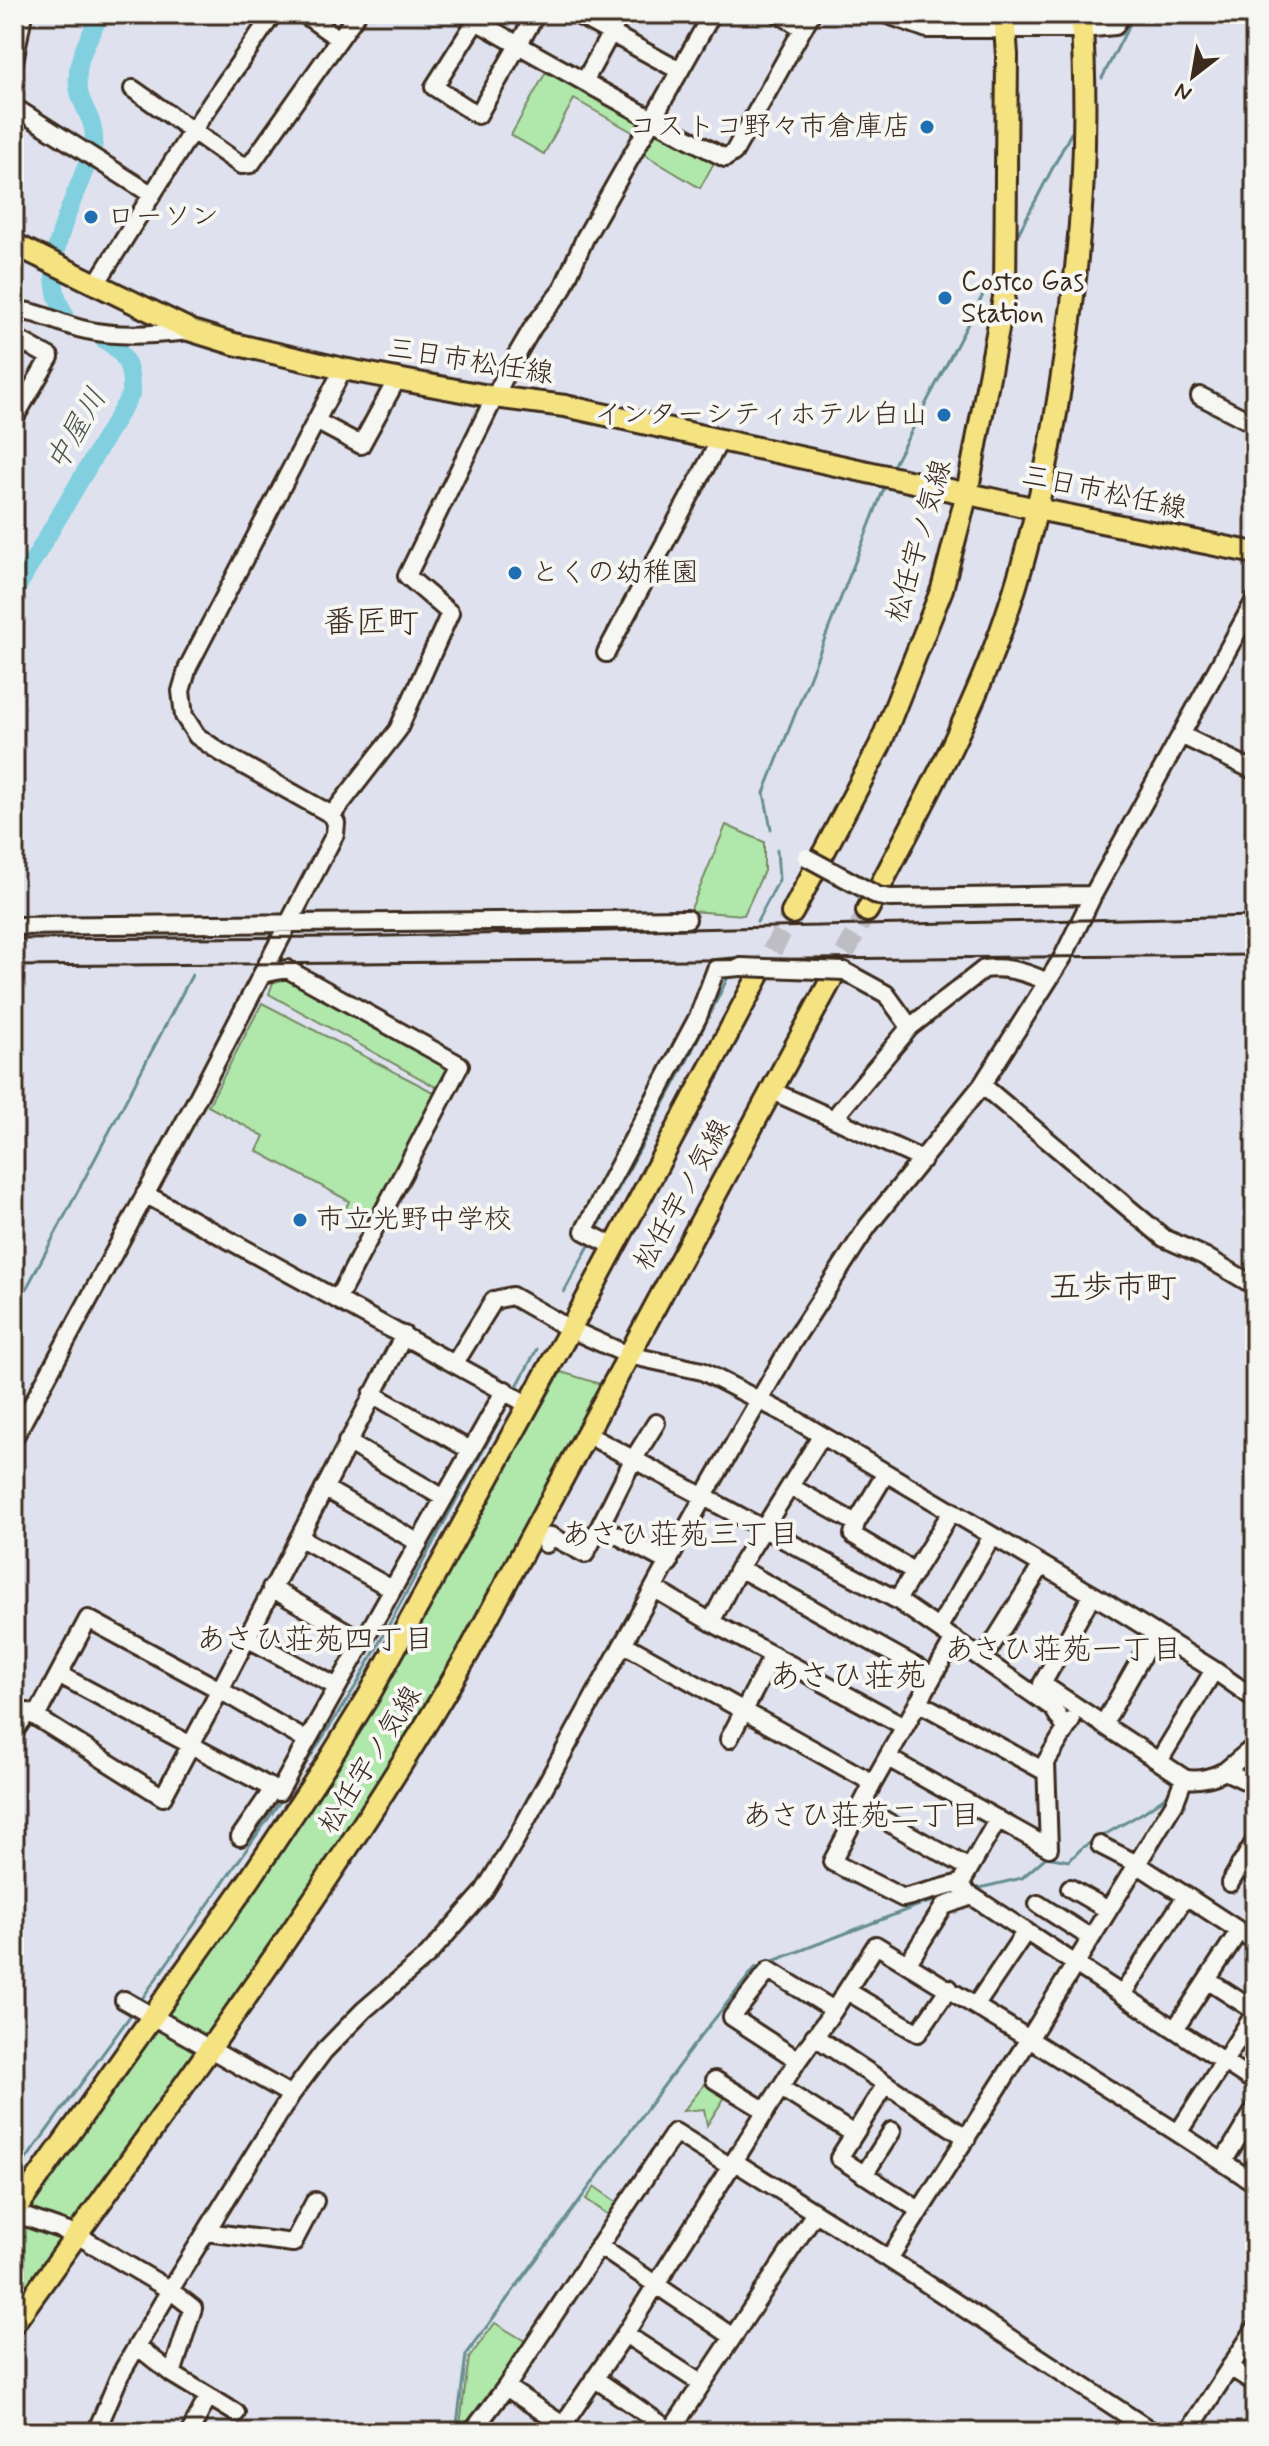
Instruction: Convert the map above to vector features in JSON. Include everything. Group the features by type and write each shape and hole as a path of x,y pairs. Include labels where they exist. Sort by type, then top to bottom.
{"main road":[{"name":"松任宇ノ気線","path":"792,913 880,745 942,589 967,493 1005,292 1007,55 1004,21"},
{"path":"867,911 947,758 1006,617 1037,509 1052,440 1074,298 1083,155 1082,21"},
{"name":"三日市松任線","path":"14,244 192,331 271,354 494,397 565,406 1255,553"},
{"name":"松任宇ノ気線","path":"14,2212 137,2007 250,1879 337,1747 412,1620 615,1247 749,972"},
{"name":"松任宇ノ気線","path":"14,2323 324,1885 427,1726 838,975"}],"street":[{"path":"14,62 23,14"},
{"path":"96,284 192,131 273,14"},
{"path":"304,14 339,39"},
{"path":"133,89 241,165 251,164 357,14"},
{"path":"536,14 518,45 478,115 434,87 476,21 518,45 653,121 725,158 734,152 807,21 779,14"},
{"path":"576,14 680,71"},
{"path":"584,82 621,14"},
{"path":"332,815 398,730 450,613 407,576 494,397 533,327 562,290 585,238 712,14"},
{"path":"885,14 918,19 927,29 1004,21 1082,21 1115,26 1122,14"},
{"path":"14,107 151,194"},
{"path":"14,310 32,311 84,330 133,336 192,331"},
{"path":"14,337 50,357 14,419"},
{"path":"14,1438 335,834 336,823 332,815 197,736 184,716 181,691 188,667 343,369"},
{"path":"316,421 361,445 397,379"},
{"path":"1200,396 1255,424"},
{"path":"606,653 720,440"},
{"path":"96,2432 120,2375 291,2095 324,2051 364,2010 428,1955 483,1893 792,1343 868,1226 982,1085 1066,952 1093,895 1255,600"},
{"path":"1181,735 1255,771"},
{"path":"806,857 878,896 890,898 1093,895"},
{"path":"14,926 687,919"},
{"path":"841,1122 839,1112 910,1027 984,969 999,967 1030,973 1047,982"},
{"path":"262,974 287,969 460,1065 338,1298"},
{"path":"615,1247 584,1231 698,1017 716,969 838,975 886,994 910,1027"},
{"path":"982,1085 1164,1238 1204,1256 1255,1286"},
{"path":"772,1091 923,1160"},
{"path":"145,1194 529,1405"},
{"path":"455,1363 494,1300 512,1296 570,1329 628,1355 702,1371 759,1399 952,1511 1155,1633 1255,1699"},
{"path":"14,1732 28,1712 163,1797 404,1335"},
{"path":"60,1675 279,1792 505,1390"},
{"path":"372,1394 470,1450"},
{"path":"546,1544 551,1536 585,1554 633,1460 656,1423"},
{"path":"586,1434 897,1600 1053,1708 1066,1729"},
{"path":"711,1622 739,1568 822,1435"},
{"path":"347,1442 444,1498"},
{"path":"886,1473 856,1523 853,1535 915,1572"},
{"path":"791,1487 856,1523"},
{"path":"324,1488 419,1543"},
{"path":"897,1600 952,1511"},
{"path":"600,1526 669,1563"},
{"path":"939,1627 992,1536"},
{"path":"299,1537 392,1589"},
{"path":"983,1659 1042,1565"},
{"path":"739,1568 933,1676"},
{"path":"271,1588 363,1641"},
{"path":"655,1589 904,1726"},
{"path":"1092,1595 1042,1684 1077,1710 1159,1761 1181,1786"},
{"path":"36,1717 88,1619 307,1741"},
{"path":"1103,1725 1155,1633"},
{"path":"247,1638 337,1687"},
{"path":"954,1639 832,1862 903,1898 966,1886"},
{"path":"624,1644 873,1783"},
{"path":"729,1739 773,1655"},
{"path":"1159,1761 1214,1670"},
{"path":"918,1702 1046,1772"},
{"path":"888,1758 1049,1848 1046,1762 1077,1710"},
{"path":"889,2259 1029,2039 1137,1864 1181,1786 1189,1780 1227,1772 1255,1746"},
{"path":"1227,1772 1250,1783"},
{"path":"240,1837 273,1789"},
{"path":"861,1807 966,1886 972,1896 1255,2082"},
{"path":"908,1963 944,1906 966,1886 998,1819"},
{"path":"1230,1883 1255,1841"},
{"path":"1100,1845 1137,1864 1255,1941"},
{"path":"1240,1865 1255,1875"},
{"path":"1070,1888 1108,1910"},
{"path":"1122,1995 1186,1896"},
{"path":"1038,1904 1091,1938"},
{"path":"976,2005 1026,1931"},
{"path":"1175,2029 1239,1931"},
{"path":"506,2387 565,2430 594,2378 798,2060 876,1945 949,1988 1255,2183"},
{"path":"798,2060 732,2017 769,1970 834,2010"},
{"path":"1178,2133 1255,2012 1207,1980"},
{"path":"847,1991 918,2033 949,1988"},
{"path":"137,2007 291,2095"},
{"path":"814,2036 967,2138"},
{"path":"715,2080 766,2111"},
{"path":"886,2084 839,2158 919,2210"},
{"path":"781,2088 854,2134"},
{"path":"1223,2162 1255,2109"},
{"path":"864,2175 892,2131"},
{"path":"472,2432 506,2387 675,2132 889,2259 1153,2432"},
{"path":"206,2232 293,2243 315,2201"},
{"path":"14,2212 77,2235 170,2290 193,2308 172,2374"},
{"path":"594,2378 670,2432 815,2213"},
{"path":"599,2246 733,2337"},
{"path":"1188,2432 1255,2329"},
{"path":"625,2334 702,2384"},
{"path":"137,2346 172,2374 236,2413"},
{"path":"1230,2367 1255,2383"},
{"path":"190,2432 208,2397"}],"green space":[{"path":"547,70 637,121 639,130 636,134 574,99 544,154 511,135"},
{"path":"658,132 714,163 700,188 642,153"},
{"path":"726,825 764,842 764,871 744,915 690,911"},
{"path":"276,974 288,975 451,1064 443,1091 269,994"},
{"path":"262,1003 439,1095 370,1226 344,1213 349,1201 257,1151 264,1136 208,1106"},
{"path":"561,1372 604,1385 489,1602 367,1807 207,2038 164,2015 353,1738"},
{"path":"155,2026 198,2050 73,2226 26,2209"},
{"path":"705,2084 725,2097 707,2125 704,2109 683,2111"},
{"path":"595,2187 618,2203 610,2216 586,2199"},
{"path":"19,2222 66,2240 14,2312 14,2228"},
{"path":"495,2323 528,2343 468,2427 460,2424 469,2358"}],"waterway":[{"name":"中屋川","path":"64,313 57,296 54,262 63,227 94,142 78,78 81,56 101,14"},
{"path":"1102,78 1135,14"},
{"path":"1018,234 1071,133"},
{"path":"892,468 985,291"},
{"name":"中屋川","path":"14,593 131,394 126,362 103,339"},
{"path":"771,829 764,793 886,483"},
{"path":"757,922 779,880 777,850"},
{"path":"14,1312 192,975"},
{"path":"597,1229 729,975"},
{"path":"564,1292 592,1240"},
{"path":"516,1388 537,1349"},
{"path":"289,1790 357,1684 508,1404"},
{"path":"1245,1774 1255,1762"},
{"path":"971,1890 1022,1878 1046,1857 1069,1861 1083,1847 1172,1792"},
{"path":"139,2003 284,1796"},
{"path":"456,2432 466,2355 693,2046 755,1968 922,1904 941,1900"},
{"path":"14,2176 133,2012"}],"tunnel":[{"path":"831,980 867,911"},
{"path":"758,977 792,913"}],"railway":[{"path":"14,939 344,937 1255,916"},
{"path":"14,966 1255,955"}],"place":[{"name":"コストコ野々市倉庫店","path":"927,127"},
{"name":"ローソン","path":"91,217"},
{"name":"Costco Gas Station","path":"945,298"},
{"name":"インターシティホテル白山","path":"944,415"},
{"name":"とくの幼稚園","path":"515,573"},
{"name":"市立光野中学校","path":"300,1220"}],"district":[{"name":"番匠町","path":"371,623"},
{"name":"五歩市町","path":"1113,1288"},
{"name":"あさひ荘苑三丁目","path":"680,1535"},
{"name":"あさひ荘苑四丁目","path":"315,1640"},
{"name":"あさひ荘苑一丁目","path":"1063,1650"},
{"name":"あさひ荘苑","path":"848,1677"},
{"name":"あさひ荘苑二丁目","path":"861,1816"}]}
